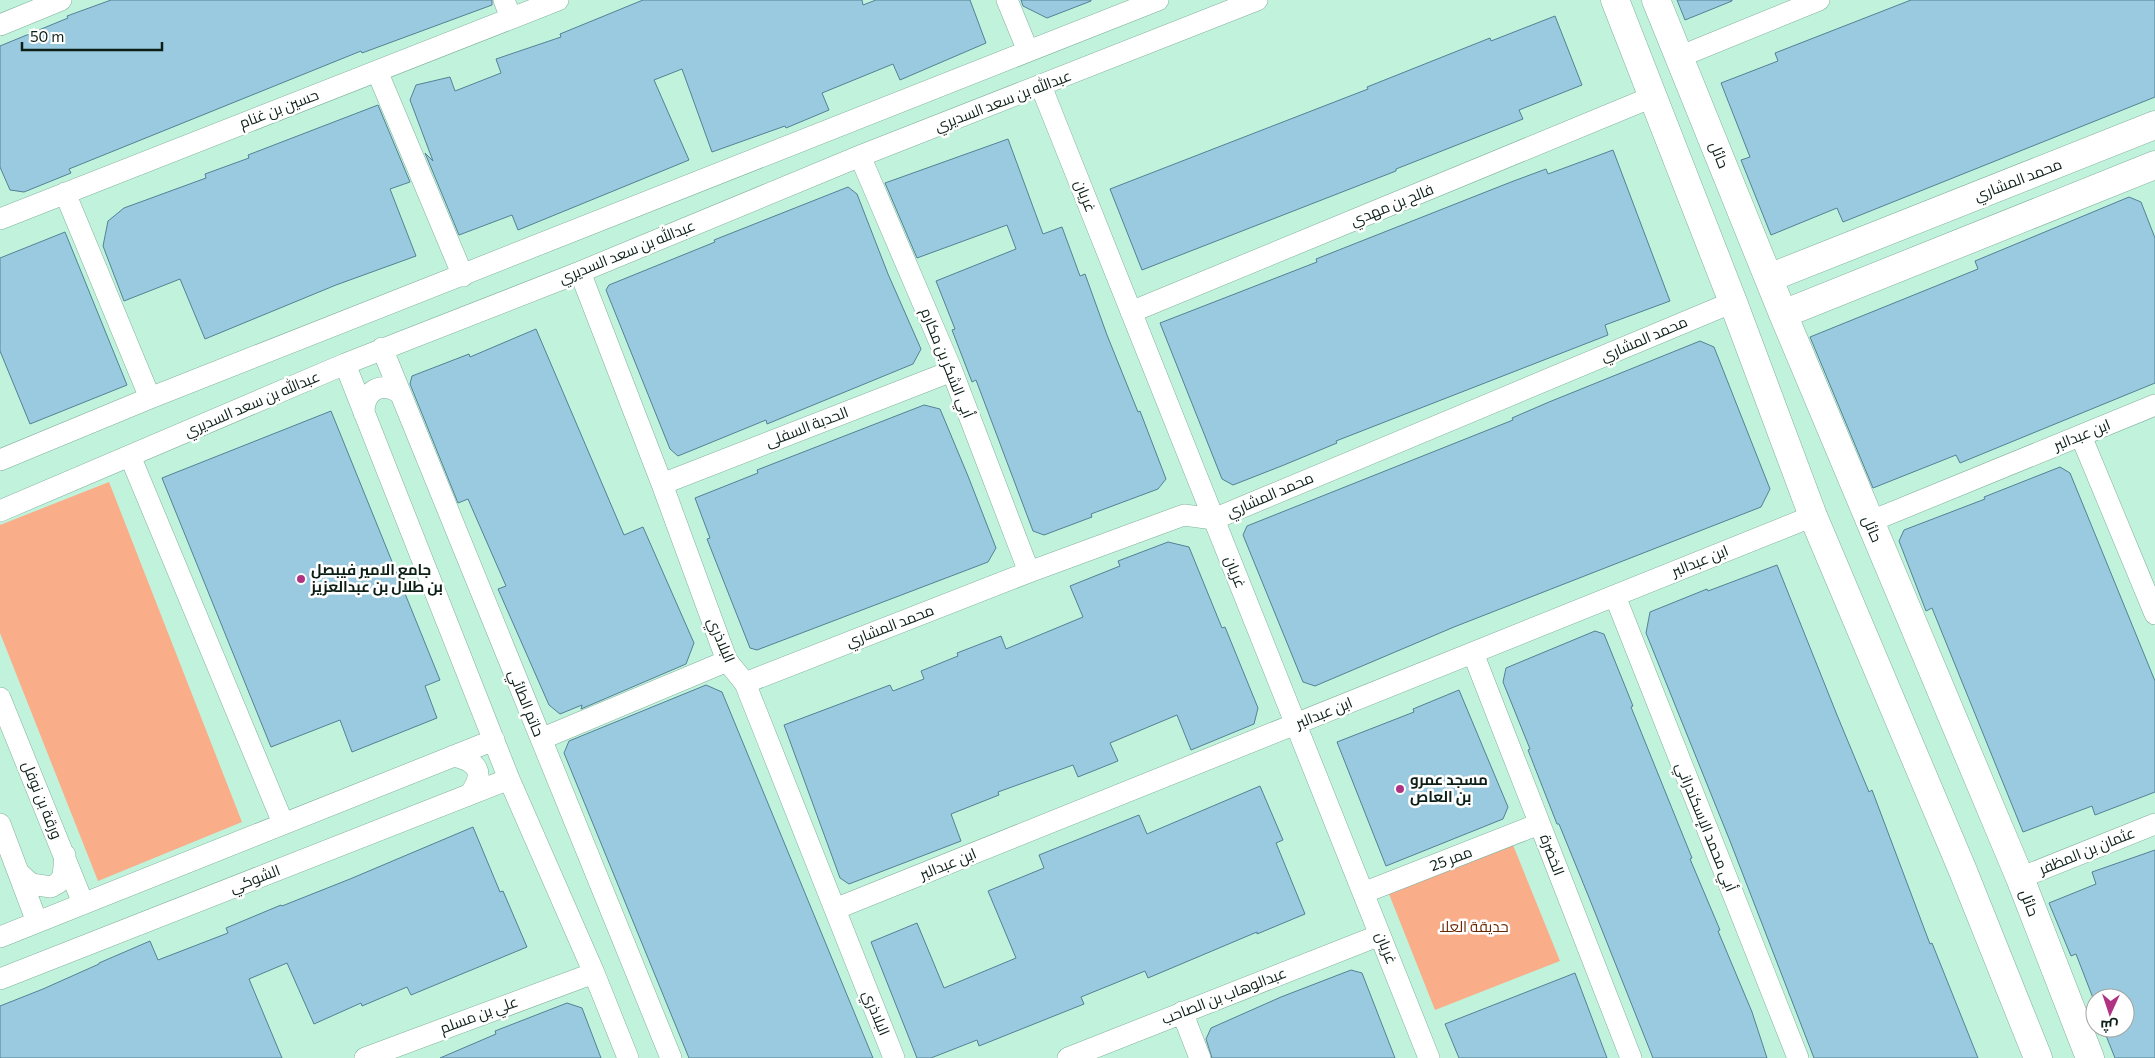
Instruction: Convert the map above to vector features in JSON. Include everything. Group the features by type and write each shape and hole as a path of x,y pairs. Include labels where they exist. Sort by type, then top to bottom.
{"street":[{"path":"0,25 61,0"},
{"name":"حسين بن غنام","path":"1,217 377,71 508,9 558,0"},
{"path":"1007,0 1028,51"},
{"path":"0,460 150,398 1158,0"},
{"name":"عبدالله بن سعد السديري","path":"0,511 382,348 580,272 860,156 1257,0"},
{"path":"1615,0 1733,302 1813,516 1963,872 2038,1058"},
{"name":"حائل","path":"1656,0 1869,522 2020,878 2090,1058"},
{"path":"1679,57 1819,0"},
{"path":"377,71 463,276"},
{"name":"غريان","path":"1041,86 1430,1058"},
{"name":"فالح بن مهدي","path":"1132,312 1652,97"},
{"name":"محمد المشاري","path":"1768,278 2155,125"},
{"name":"أبي الشكر بن مكارم","path":"860,156 952,371 1029,572"},
{"path":"1783,314 2154,167"},
{"path":"1690,192 1728,178"},
{"path":"65,193 150,398"},
{"path":"1823,256 1808,269 1803,278 1805,287 1812,294 1820,295 1840,291"},
{"name":"البلاذري","path":"580,272 662,484 727,661 745,683 894,1058"},
{"name":"محمد المشاري","path":"745,683 1029,572 1184,515 1214,519 1733,302"},
{"name":"حاتم الطائي","path":"382,348 671,1058"},
{"path":"345,364 509,779 594,973 628,1058"},
{"name":"الحدبة السفلى","path":"662,484 952,371"},
{"path":"364,413 366,399 370,393 383,387 391,387 400,393"},
{"name":"ابن عبدالبر","path":"1869,522 2155,405"},
{"path":"2081,436 2153,605"},
{"path":"130,456 283,823"},
{"name":"ابن عبدالبر","path":"835,909 1813,516"},
{"name":"أبي محمد الإسكندراني","path":"1615,596 1798,1058"},
{"name":"الخضرة","path":"1473,653 1631,1058"},
{"path":"541,739 727,661"},
{"name":"ورقة بن نوفل","path":"0,698 83,903"},
{"path":"0,937 494,740"},
{"path":"453,756 470,760 478,771 479,778 470,794"},
{"name":"الشوكي","path":"0,979 509,779"},
{"path":"0,824 37,922"},
{"name":"ممر 25","path":"1363,893 1540,824"},
{"name":"عثمان بن المظفر","path":"2020,878 2155,824"},
{"path":"20,874 30,884 51,887 63,877 65,855"},
{"name":"عبدالوهاب بن الصاحب","path":"1068,1058 1380,935"},
{"name":"علي بن مسلم","path":"365,1058 403,1051 594,973"},
{"path":"1182,1012 1200,1058"}],"green space":[{"path":"109,482 242,822 98,881 0,633 0,525"},
{"name":"حديقة العلا","path":"1513,845 1560,961 1435,1010 1389,894"}],"building":[{"path":"111,0 492,0 492,5 362,53 361,51 69,169 71,173 24,192 10,190 0,167 0,46 68,18 67,16"},
{"path":"643,0 862,0 863,5 876,0 970,0 986,43 900,80 893,64 822,93 829,110 786,128 785,126 712,152 682,69 654,80 689,160 518,230 512,215 459,235 425,153 433,161 410,100 416,85 450,77 455,91 501,73 496,59 561,37 560,34"},
{"path":"1021,0 1091,1 1047,18 1023,6"},
{"path":"1677,0 1732,0 1732,1 1685,20"},
{"path":"1911,0 2155,0 2155,97 1843,222 1837,208 1771,235 1741,160 1750,157 1721,83 1778,61 1775,53"},
{"path":"1555,16 1582,85 1519,110 1523,119 1396,169 1396,171 1142,270 1110,189 1368,89 1367,87 1490,38 1491,41"},
{"path":"378,105 410,182 390,189 416,256 336,285 205,339 180,279 124,301 103,246 108,221 124,208 206,178 205,174 249,158 248,155"},
{"path":"1008,139 1043,234 1062,227 1080,276 1085,274 1107,335 1138,412 1140,411 1166,479 1158,489 1091,514 1092,517 1044,535 1033,531 976,380 972,382 952,330 955,329 936,281 1016,249 1007,225 917,258 885,183"},
{"path":"1613,150 1670,301 1605,325 1608,335 1336,441 1337,443 1284,465 1233,485 1222,479 1160,323 1317,262 1316,259 1511,182 1546,169 1548,174"},
{"path":"848,187 857,194 888,274 921,349 913,364 767,424 766,420 678,456 670,449 606,290 609,285 715,242 714,240"},
{"path":"2129,197 2141,202 2155,238 2155,383 1960,463 1956,455 1873,488 1810,337 1978,269 1975,261"},
{"path":"65,232 127,385 30,424 0,351 0,258"},
{"path":"536,329 624,535 643,527 694,643 686,664 581,709 582,705 560,714 549,705 498,589 506,586 468,499 458,503 410,384 412,376 469,354 470,357"},
{"path":"1700,341 1714,347 1770,489 1761,507 1454,627 1315,686 1303,682 1243,535 1247,526 1513,420 1512,418 1549,402"},
{"path":"924,405 940,409 968,476 996,548 988,562 757,650 750,648 707,539 710,538 695,498 758,473 757,470"},
{"name":"جامع الامير فيبصل بن طلال بن عبدالعزيز","path":"331,411 440,680 425,686 437,718 352,752 340,720 271,747 162,478"},
{"path":"2060,467 2070,473 2155,681 2155,792 2095,815 2092,806 2023,832 1932,608 1926,611 1899,541 1904,530 1985,499 1984,497"},
{"path":"1168,542 1189,547 1222,628 1225,627 1258,708 1254,724 1191,750 1177,715 1110,743 1118,761 1078,777 1073,765 998,792 999,795 951,814 961,841 849,884 840,878 784,725 890,685 893,691 924,679 921,671 958,656 957,653 1001,636 1006,649 1083,617 1070,586 1120,566 1118,561"},
{"path":"1777,565 1869,792 1872,790 1930,944 1932,943 1978,1058 1814,1058 1730,841 1646,633 1650,612 1707,589 1708,591"},
{"path":"1595,631 1604,634 1633,706 1631,707 1692,858 1690,859 1720,930 1718,931 1752,1012 1767,1058 1653,1058 1559,824 1557,824 1503,682 1506,668"},
{"path":"706,685 722,692 873,1058 689,1058 564,753 569,741"},
{"name":"مسجد عمرو بن العاص","path":"1459,690 1508,807 1503,819 1386,866 1337,742 1414,712 1413,709"},
{"path":"1260,786 1283,840 1276,843 1305,914 1148,978 1145,971 1081,997 1084,1004 979,1046 977,1040 931,1058 917,1058 871,942 917,923 944,988 1016,958 988,891 1044,868 1039,855 1139,815 1147,834"},
{"path":"473,827 500,892 503,891 527,947 411,995 407,987 362,1006 361,1003 314,1024 287,963 249,979 282,1058 0,1058 0,1006 150,941 158,960 228,933 226,928 350,879"},
{"path":"2155,850 2155,1058 2115,1058 2107,1038 2135,1038 2135,988 2089,988 2076,954 2071,956 2049,903 2096,884 2092,872"},
{"path":"1351,970 1362,973 1395,1058 1212,1058 1206,1039 1211,1028 1281,997"},
{"path":"1575,973 1607,1058 1459,1058 1445,1024"},
{"path":"567,1003 582,1008 601,1058 440,1058 496,1034 495,1031"}],"place":[{"name":"جامع الامير فيبصل بن طلال بن عبدالعزيز","path":"301,579"},
{"name":"مسجد عمرو بن العاص","path":"1400,789"}]}
